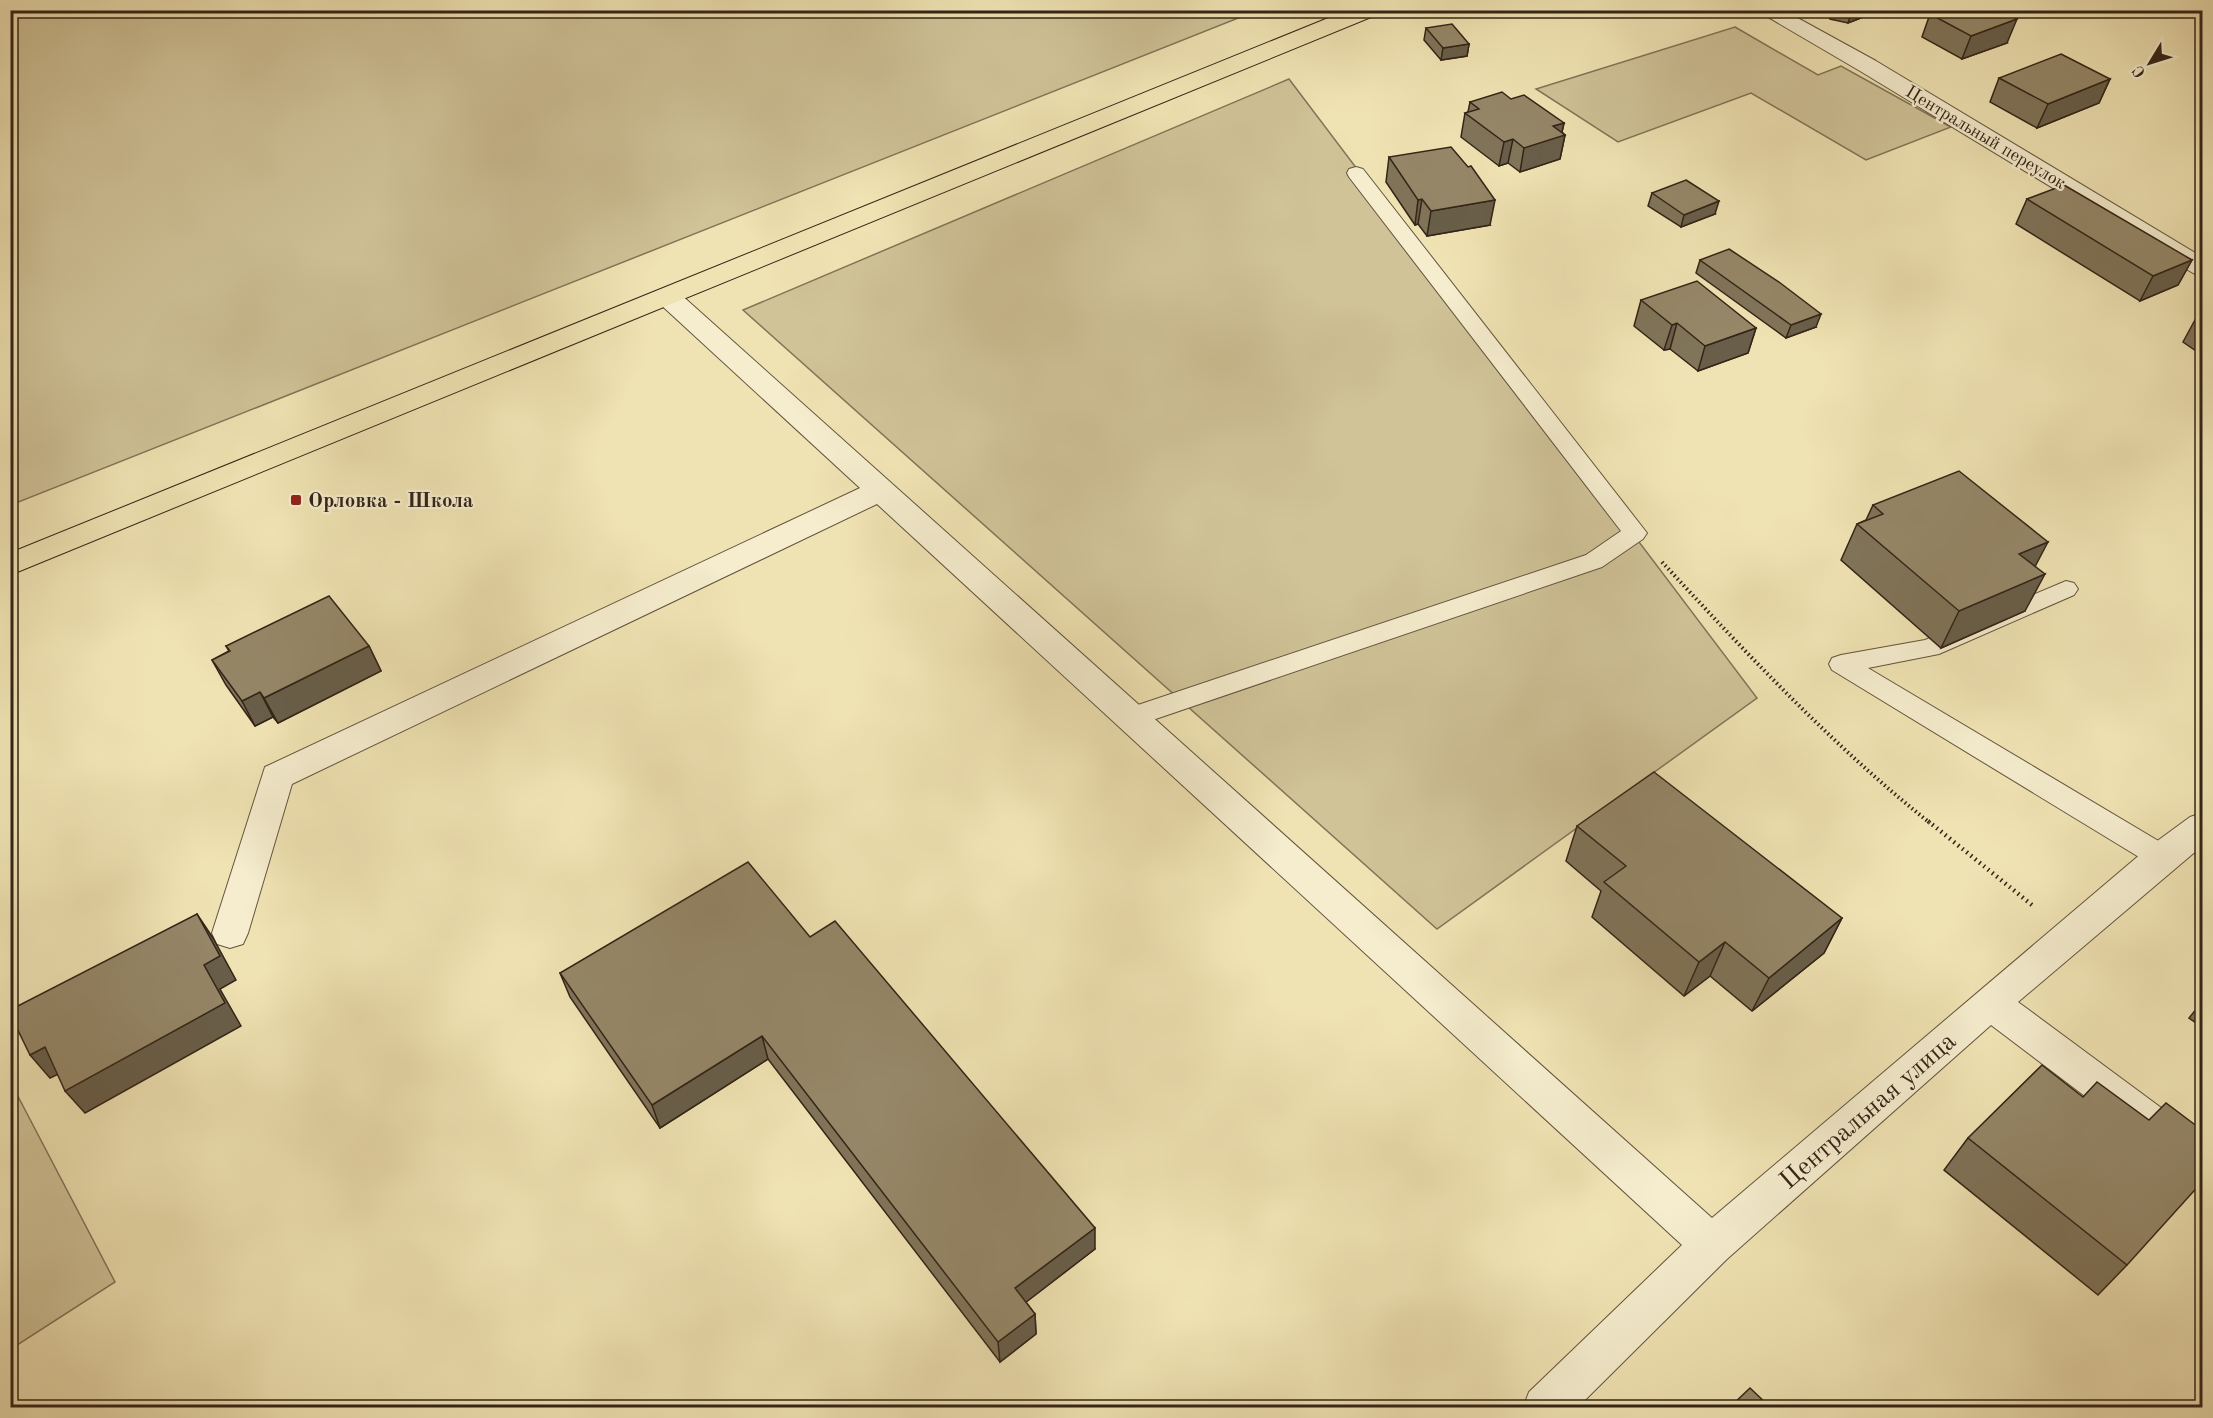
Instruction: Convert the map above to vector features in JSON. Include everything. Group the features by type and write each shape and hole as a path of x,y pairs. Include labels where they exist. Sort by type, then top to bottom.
{"main road":[{"path":"10,565 669,298 1368,10"}],"street":[{"name":"Центральный переулок","path":"1766,10 1868,66 2202,268"},
{"path":"669,298 1712,1245"},
{"path":"230,933 277,776 879,491"},
{"name":"Центральная улица","path":"1545,1407 1712,1245 1990,1003 2162,857 2202,827"},
{"path":"1990,1003 2202,1161"}],"lane":[{"path":"1129,718 1594,561 1635,533 1356,173"},
{"path":"2066,589 1930,648 1841,664 2162,857"}],"path":[{"path":"1635,533 1751,658 1870,775 2070,935"}],"shaded area":[{"path":"11,10 1256,10 1256,11 11,505"},
{"path":"1735,27 1818,75 1841,66 1951,127 1866,160 1751,93 1618,142 1536,89"},
{"path":"1289,79 1757,698 1437,929 743,310"},
{"path":"11,1083 115,1282 10,1349"}],"building":[{"path":"1940,10 1999,10 2017,19 1971,36 1930,14"},
{"path":"1452,24 1469,44 1443,48 1426,28"},
{"path":"2061,54 2110,79 2048,104 1999,78"},
{"path":"1502,92 1511,99 1524,95 1564,123 1553,126 1565,135 1524,148 1513,139 1504,142 1465,113 1479,109 1470,102"},
{"path":"1451,147 1468,167 1471,166 1495,200 1431,211 1422,199 1418,200 1389,157"},
{"path":"1686,180 1719,201 1684,215 1652,193"},
{"path":"2064,185 2192,260 2153,276 2027,199"},
{"path":"1729,249 1779,282 1821,314 1791,325 1700,260"},
{"path":"1697,281 1756,328 1705,346 1677,323 1672,325 1641,300"},
{"path":"1959,471 2048,542 2019,554 2045,574 1959,611 1857,524 1883,514 1873,505"},
{"path":"329,596 369,646 264,698 260,692 242,701 212,660 230,651 226,646"},
{"path":"1654,772 1842,918 1769,978 1725,942 1699,962 1604,882 1626,866 1577,826"},
{"path":"748,862 810,937 835,921 1095,1228 1015,1288 1035,1314 998,1342 762,1036 652,1105 560,973"},
{"path":"197,914 220,956 204,965 225,1003 65,1091 45,1047 30,1055 10,1010"},
{"path":"2042,1065 2083,1097 2097,1082 2149,1120 2166,1103 2202,1130 2202,1182 2127,1265 1968,1138"},
{"path":"1750,1388 1770,1407 1730,1407"}],"place":[{"name":"Орловка - Школа","path":"296,500"}]}
